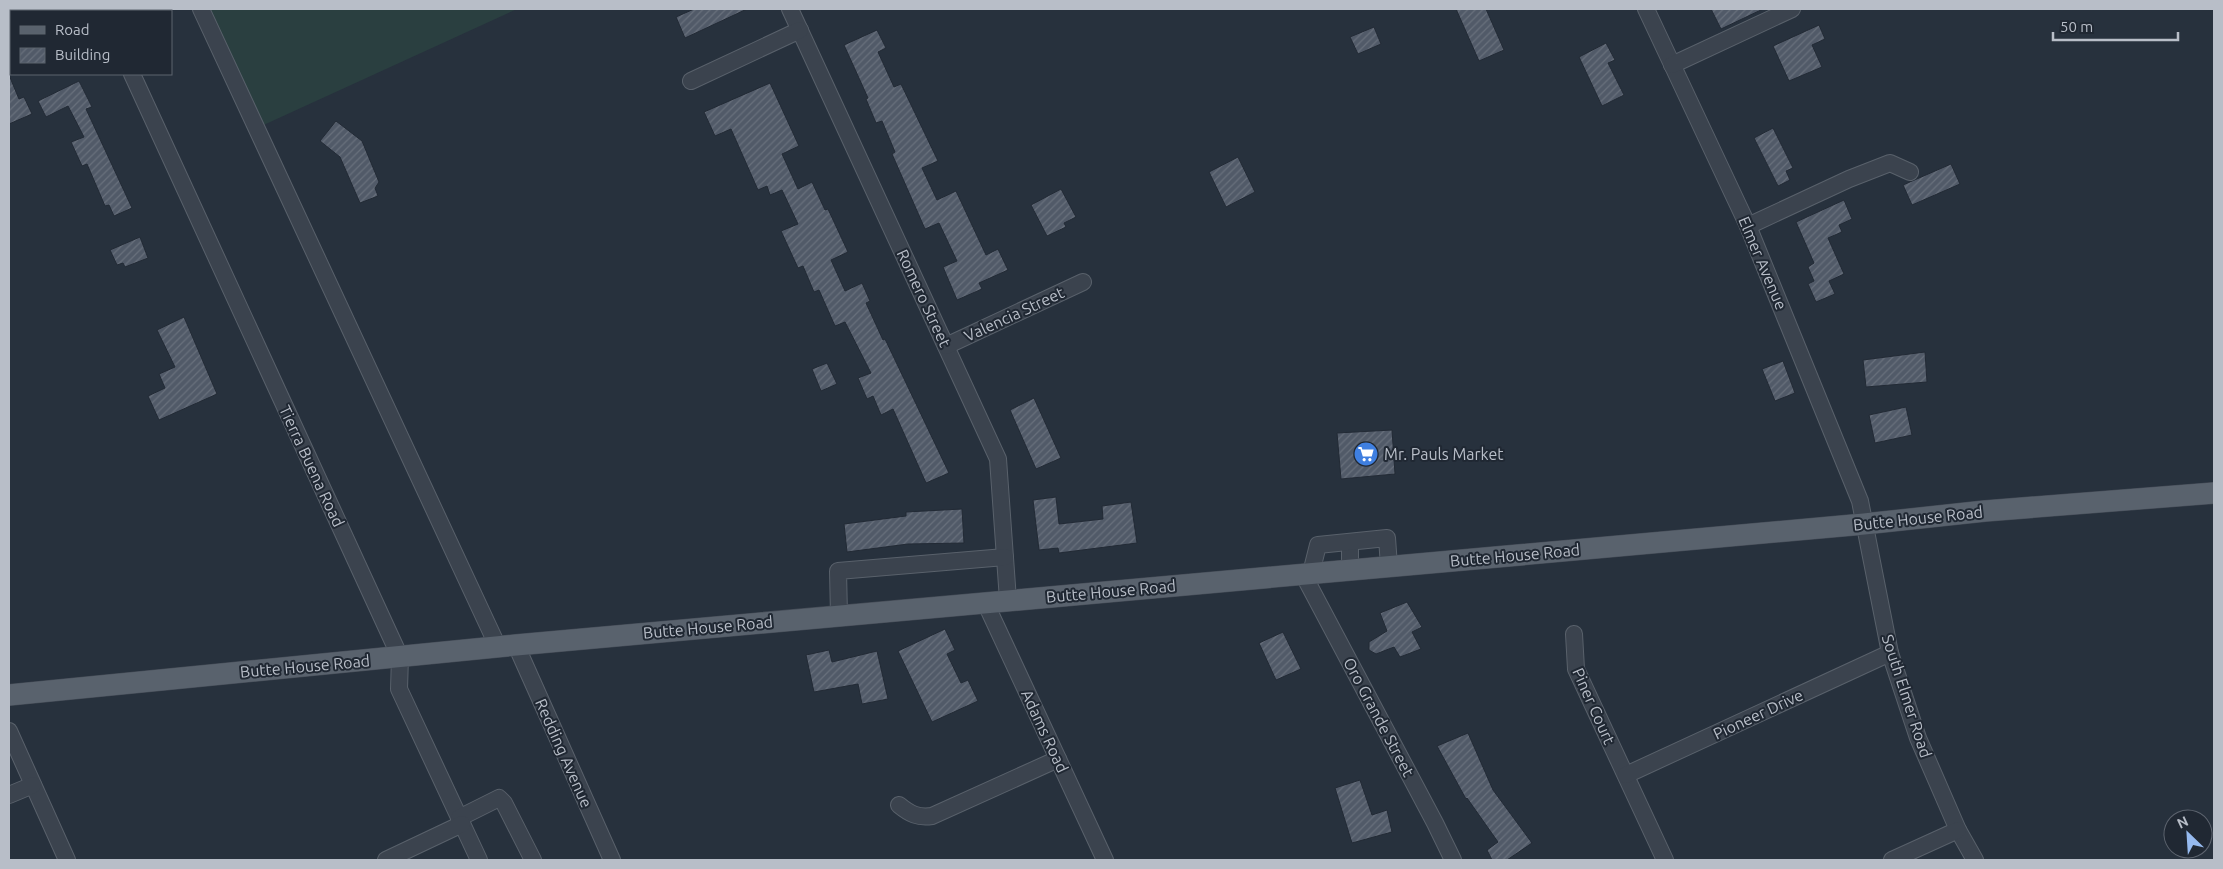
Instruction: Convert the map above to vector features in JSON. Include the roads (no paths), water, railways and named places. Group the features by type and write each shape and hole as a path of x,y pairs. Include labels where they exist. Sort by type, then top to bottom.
{"main road":[{"name":"Butte House Road","path":"9,695 839,615 1864,524 1985,510 2214,493"}],"street":[{"name":"Redding Avenue","path":"202,9 507,646 612,860"},
{"name":"Romero Street","path":"790,9 998,459 1008,600"},
{"name":"Elmer Avenue","path":"1646,9 1748,226 1860,501 1864,524"},
{"path":"1672,65 1792,9"},
{"path":"691,81 800,30"},
{"name":"Tierra Buena Road","path":"132,75 400,657 399,689 479,860"},
{"path":"1748,226 1849,179 1890,163 1910,172"},
{"name":"Valencia Street","path":"946,346 1083,282"},
{"name":"South Elmer Road","path":"1864,524 1890,653 1918,738 1958,830 1975,860"},
{"path":"1307,573 1318,545 1387,538 1389,566"},
{"path":"1350,542 1350,570"},
{"path":"839,615 838,571 1005,557"},
{"name":"Oro Grande Street","path":"1307,573 1453,860"},
{"name":"Adams Road","path":"985,602 1105,860"},
{"name":"Piner Court","path":"1574,634 1576,669 1665,860"},
{"name":"Pioneer Drive","path":"1626,775 1890,653"},
{"path":"9,731 67,860"},
{"path":"899,805 909,813 920,818 932,816 1058,759"},
{"path":"9,796 33,785"},
{"path":"386,860 461,821 499,798 504,803 534,860"},
{"path":"1892,860 1958,830"}],"place":[{"name":"Mr. Pauls Market","path":"1366,454"}]}
